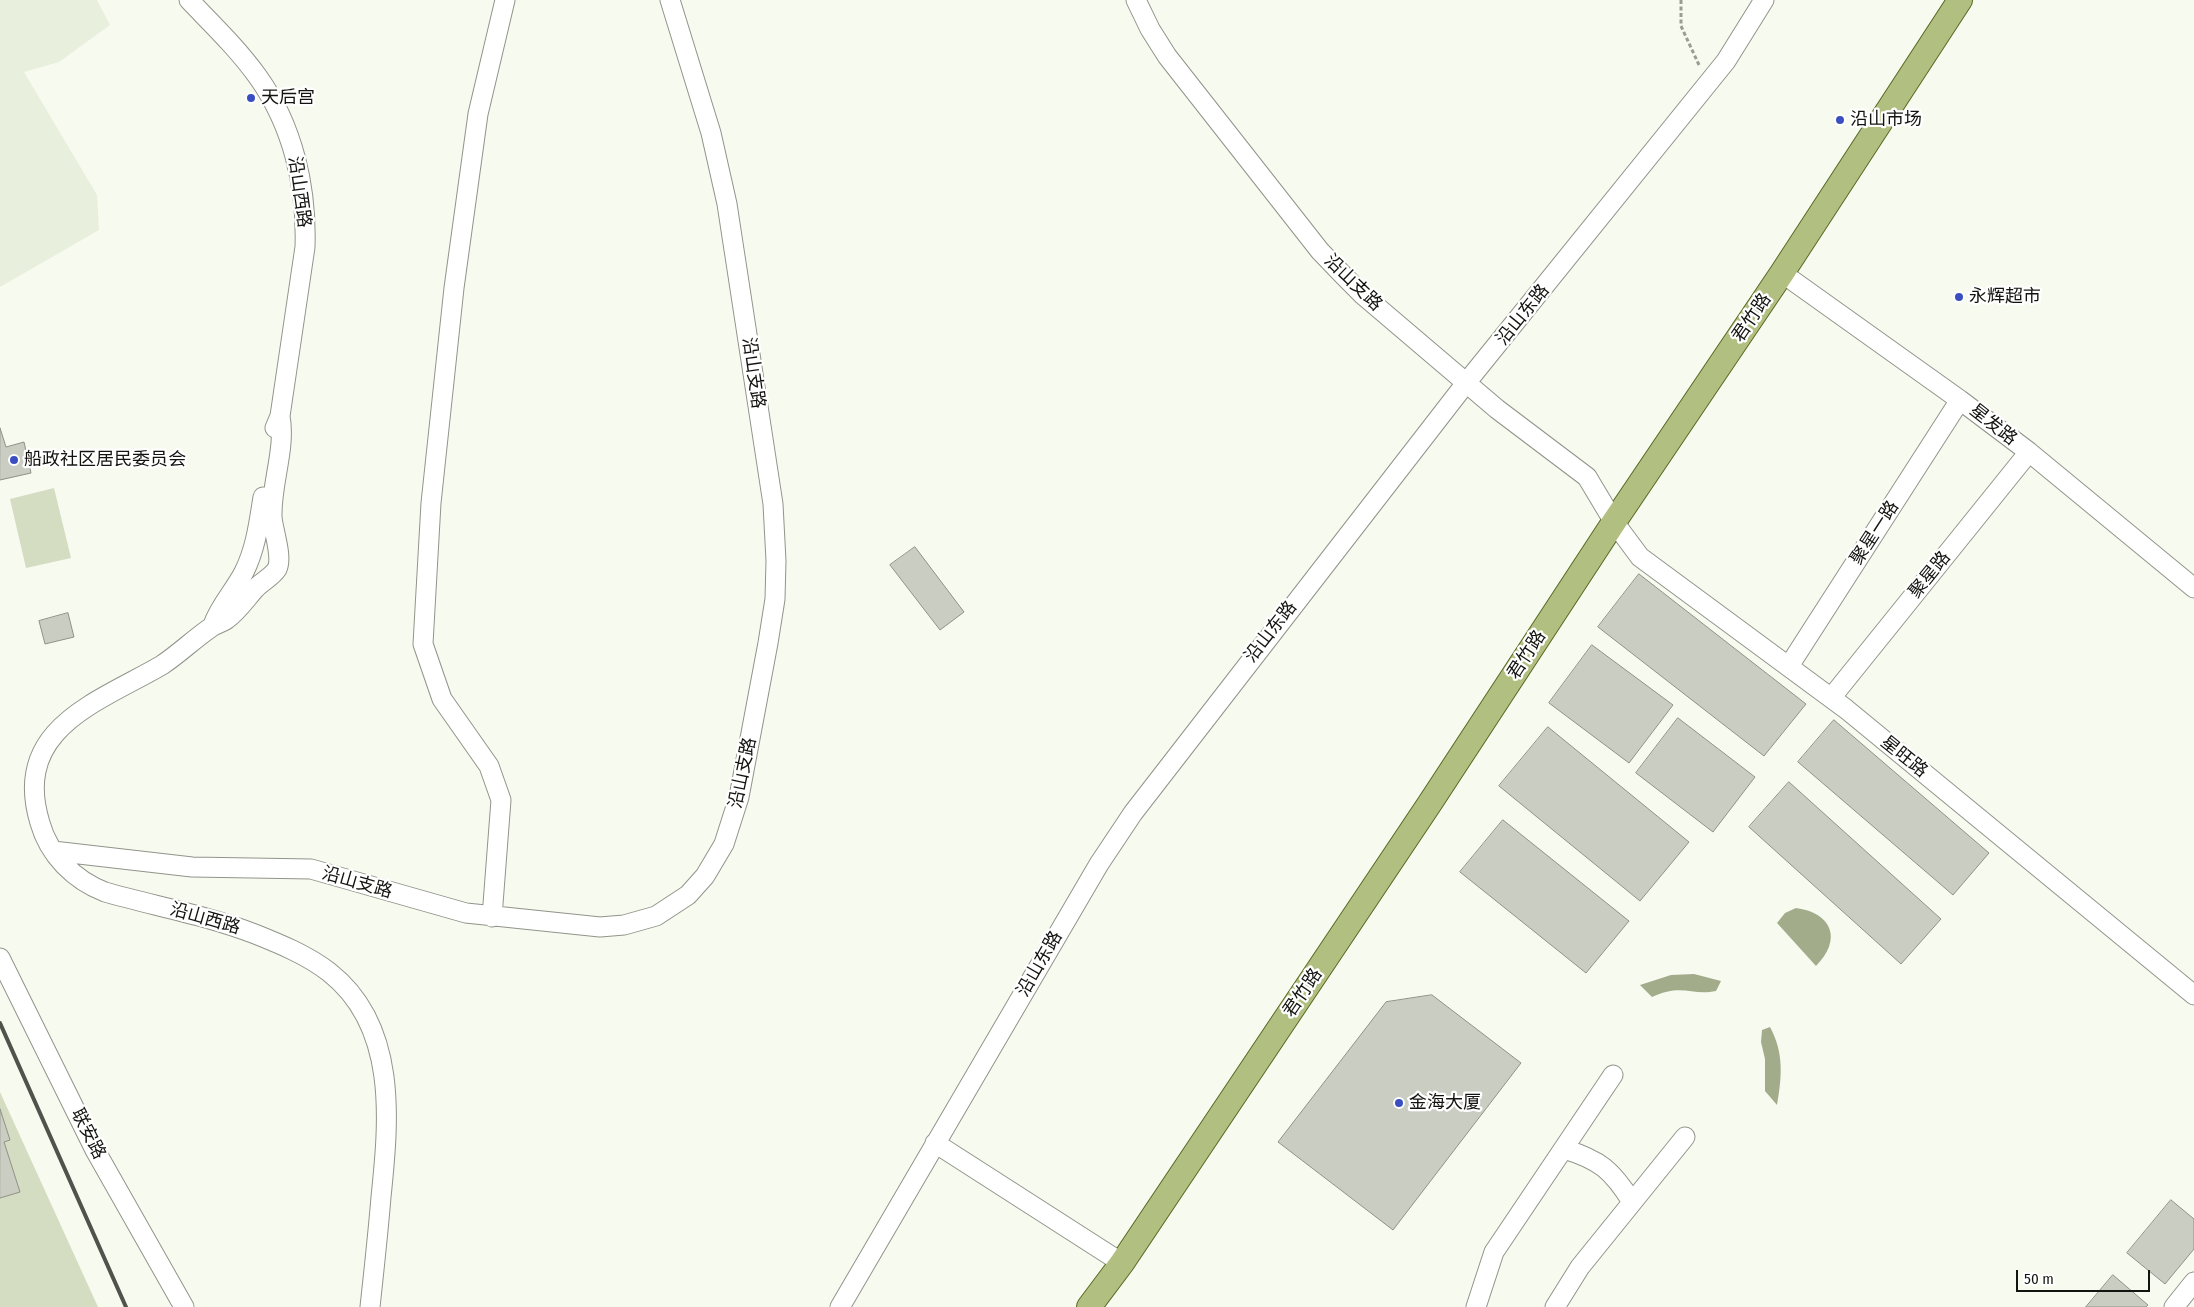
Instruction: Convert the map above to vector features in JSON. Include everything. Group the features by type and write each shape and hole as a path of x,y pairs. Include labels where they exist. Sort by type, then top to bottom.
{"main road":[{"name":"君竹路","path":"1088,1307 1122,1263 1425,811 1614,522 1782,273 1960,0"}],"street":[{"name":"沿山西路","path":"189,0 242,57 265,88 285,126 299,175 305,221 305,247 280,416 274,430 253,549 243,573 218,613 213,627"},
{"path":"492,917 501,800 489,766 442,699 423,644 431,503 454,288 478,114 505,0"},
{"name":"沿山支路","path":"53,851 192,867 311,869 337,875 434,906 492,917 565,925 614,926 644,920 669,909 696,887 721,850 736,809 775,599 776,561 773,504 720,169 670,0"},
{"name":"沿山支路","path":"1136,0 1150,29 1189,85 1320,251 1363,295 1496,409 1587,477 1614,522"},
{"name":"沿山东路","path":"840,1307 1099,864 1133,813 1466,383 1726,61 1764,0"},
{"name":"星发路","path":"1782,273 1960,400 2028,452 2194,588"},
{"name":"聚星一路","path":"1789,666 1960,400"},
{"name":"沿山西路","path":"280,416 282,430 272,517 279,555 277,568 227,619 161,665 89,704 54,736 41,758 35,788 38,817 42,831 53,851 71,872 95,888 240,928 304,956 329,972 355,1001 370,1025 382,1055 387,1102 385,1159 370,1307"},
{"name":"聚星路","path":"1831,698 2028,452"},
{"name":"星旺路","path":"1614,522 1640,557 1831,698 2194,996"},
{"path":"253,549 261,544 269,544 279,555"},
{"name":"联安路","path":"0,958 95,1150 184,1307"},
{"path":"1476,1307 1494,1252 1613,1076"},
{"path":"1555,1307 1580,1267 1685,1137"},
{"path":"935,1143 1122,1263"},
{"path":"1564,1149 1585,1155 1605,1166 1632,1202"},
{"path":"2174,1307 2194,1282"}],"path":[{"path":"1681,0 1681,26 1708,84"}],"shaded area":[{"path":"0,0 97,0 110,25 59,62 24,72 97,195 99,230 0,287"},
{"path":"54,488 71,558 26,568 10,499"},
{"path":"1796,908 1809,911 1818,916 1830,929 1829,947 1816,966 1777,923 1785,913"},
{"path":"1694,974 1721,981 1716,991 1679,990 1652,997 1640,985 1671,975"},
{"path":"1770,1027 1778,1046 1781,1065 1777,1105 1765,1091 1765,1059 1761,1042 1762,1030"},
{"path":"0,1092 98,1307 0,1307"}],"building":[{"name":"船政社区居民委员会","path":"0,428 6,447 24,442 31,473 0,480"},
{"path":"915,547 964,612 940,630 890,565"},
{"path":"1639,574 1806,704 1764,756 1598,627"},
{"path":"68,613 74,637 45,644 39,621"},
{"path":"1592,645 1673,705 1629,763 1549,703"},
{"path":"1678,718 1755,777 1713,832 1636,773"},
{"path":"1834,720 1989,853 1953,895 1798,762"},
{"path":"1548,727 1689,842 1640,901 1499,786"},
{"path":"1789,782 1941,919 1901,964 1749,827"},
{"path":"1503,820 1629,921 1586,973 1460,872"},
{"name":"金海大厦","path":"1432,995 1521,1063 1393,1230 1278,1142 1386,1002"},
{"path":"0,1109 10,1140 4,1142 20,1192 0,1198"},
{"path":"2171,1200 2194,1219 2194,1249 2165,1284 2127,1253"},
{"path":"2113,1275 2148,1305 2146,1307 2086,1307"}],"railway":[{"path":"0,1023 126,1307"}],"place":[{"name":"天后宫","path":"251,98"},
{"name":"沿山市场","path":"1840,120"},
{"name":"永辉超市","path":"1959,297"},
{"name":"船政社区居民委员会","path":"14,460"},
{"name":"金海大厦","path":"1399,1103"}]}
